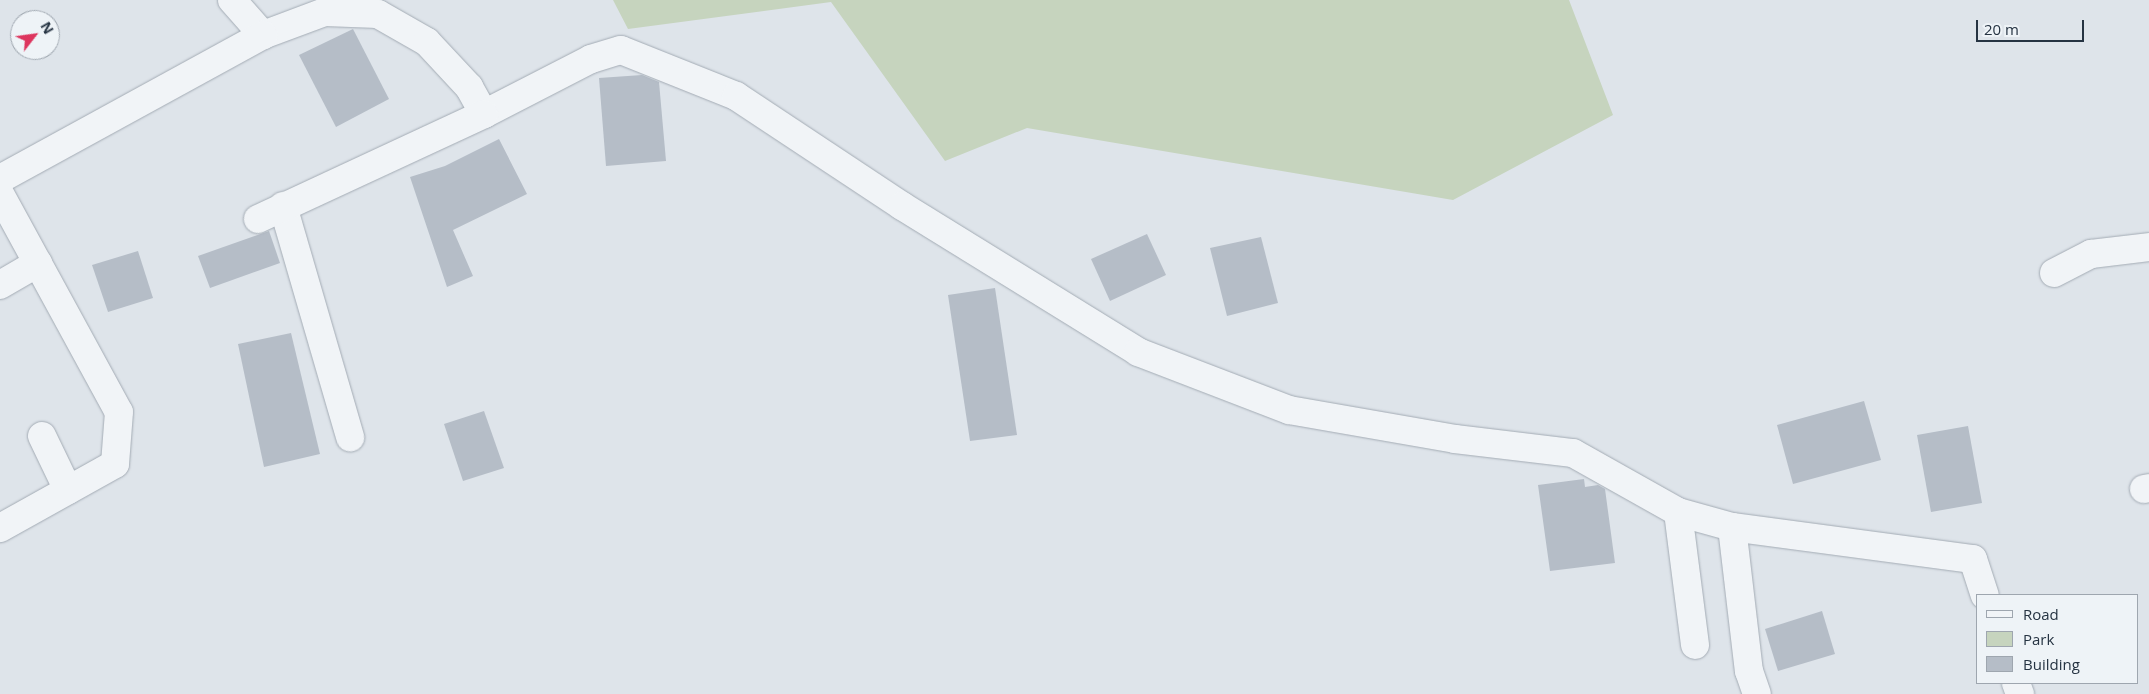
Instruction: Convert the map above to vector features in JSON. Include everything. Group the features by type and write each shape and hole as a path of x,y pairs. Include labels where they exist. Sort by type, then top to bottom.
{"street":[{"path":"232,0 263,35"},
{"path":"0,178 263,35 325,12 378,14 427,42 469,87 484,114"},
{"path":"258,219 484,114 591,59 621,50 736,96 902,206 1138,352 1289,410 1455,439 1573,453 1678,512 1732,527 1973,559 1985,594"},
{"path":"0,194 119,412 115,464 0,528"},
{"path":"283,206 350,437"},
{"path":"2054,273 2091,254 2149,247"},
{"path":"0,285 38,263"},
{"path":"42,436 68,490"},
{"path":"1678,512 1695,645"},
{"path":"1732,527 1749,671 1757,694"}],"green space":[{"path":"613,0 1569,0 1613,115 1453,200 1027,128 945,161 831,2 628,29"}],"building":[{"path":"353,29 389,99 336,127 299,55"},
{"path":"642,75 659,82 666,161 606,166 599,78"},
{"path":"499,139 527,194 453,230 473,276 447,287 410,177 445,166"},
{"path":"269,231 280,263 210,288 198,256"},
{"path":"1147,234 1166,275 1110,301 1091,259"},
{"path":"1261,237 1278,303 1227,316 1210,248"},
{"path":"138,251 153,298 108,312 92,265"},
{"path":"995,288 1017,435 970,441 948,295"},
{"path":"291,333 320,454 264,467 238,344"},
{"path":"1864,401 1881,460 1793,484 1777,425"},
{"path":"484,411 504,468 463,481 444,424"},
{"path":"1968,426 1982,503 1931,512 1917,435"},
{"path":"1584,479 1585,487 1598,485 1605,489 1615,563 1550,571 1538,485"},
{"path":"1822,611 1835,654 1778,671 1765,629"}]}
